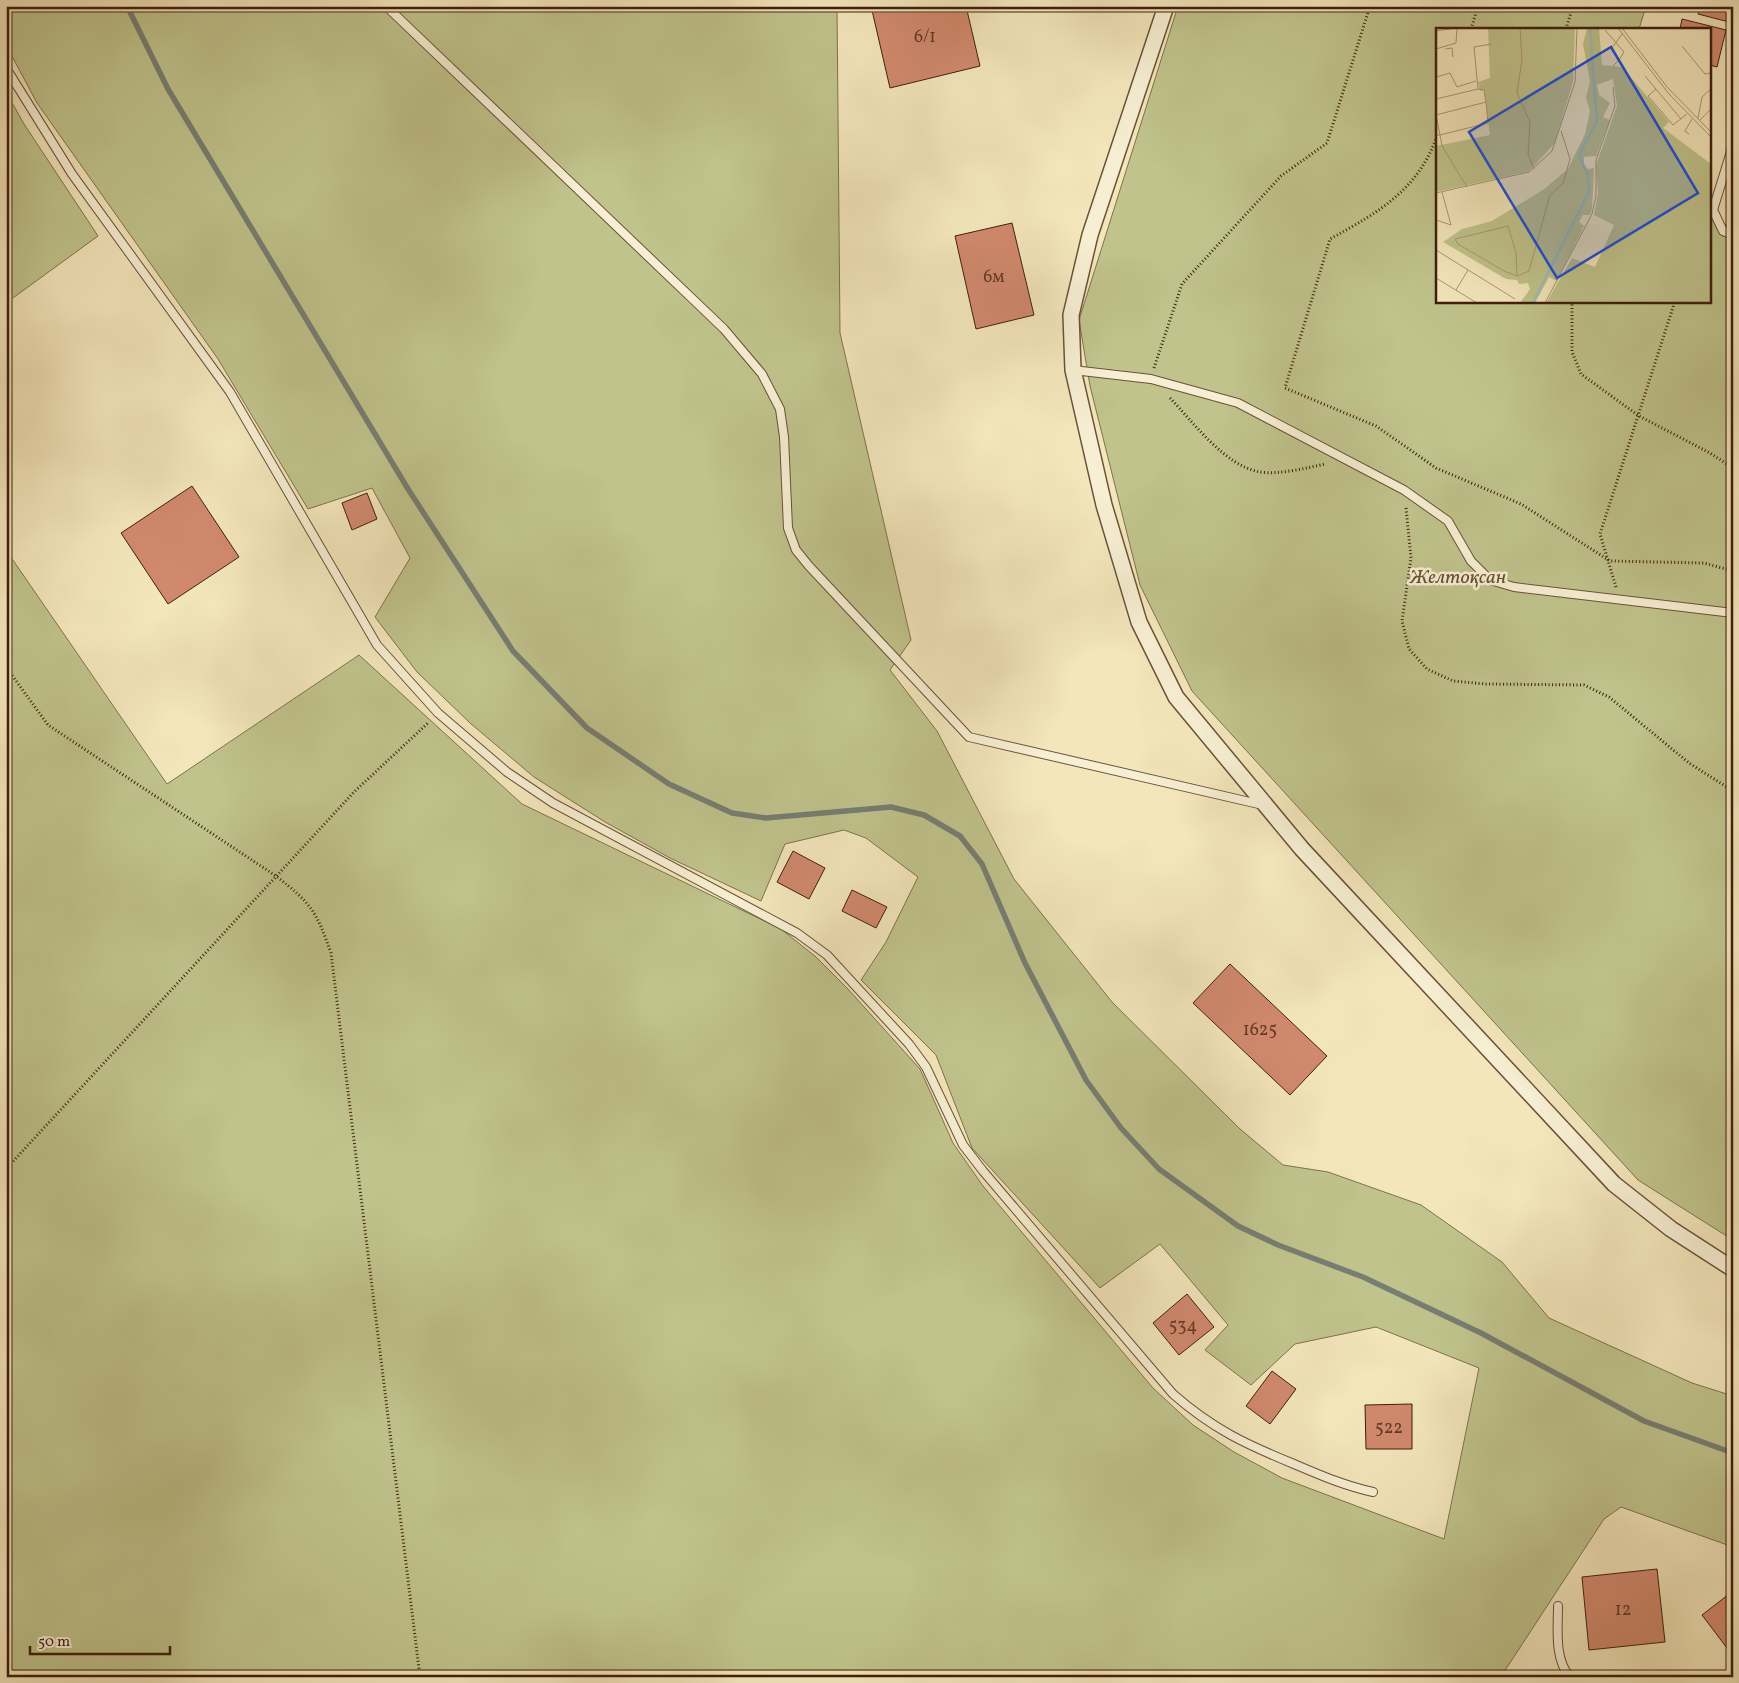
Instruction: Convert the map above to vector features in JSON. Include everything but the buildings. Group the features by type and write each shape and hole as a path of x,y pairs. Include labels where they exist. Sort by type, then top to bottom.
{"street":[{"path":"1166,6 1090,235 1071,314 1073,370 1104,505 1139,622 1176,697 1309,856 1614,1184 1671,1229 1733,1269"}],"lane":[{"path":"386,6 724,329 762,374 780,410 784,437 788,528 796,550 969,737 1267,806"},
{"path":"6,68 72,174 230,392 377,645 438,713 507,772 553,802 797,933 827,956 909,1044 926,1067 963,1145 983,1171 1173,1394 1197,1414 1238,1441 1345,1486 1373,1492"},
{"path":"1733,144 1713,210 1723,231 1733,235"},
{"path":"1073,370 1151,379 1238,403 1404,490 1448,521 1471,561 1490,580 1514,587 1733,613"},
{"path":"1558,1606 1559,1653 1562,1664 1570,1677"},
{"path":"1666,1677 1684,1675 1690,1677"}],"path":[{"path":"1347,459 1302,469 1261,472 1230,460 1151,379 1182,284 1281,176 1327,143 1370,6"},
{"path":"1471,28 1478,6"},
{"path":"1566,28 1573,6"},
{"path":"1436,137 1410,186 1373,216 1330,239 1285,388 1376,426 1436,468 1521,504 1610,561 1704,563 1733,571"},
{"path":"1572,302 1572,352 1581,374 1638,416 1710,453 1733,468"},
{"path":"1618,598 1610,561 1600,534 1675,302"},
{"path":"1404,490 1411,558 1402,621 1409,649 1427,670 1453,681 1485,684 1584,684 1609,697 1690,763 1733,791"},
{"path":"6,667 48,725 276,876 304,898 318,919 331,953 420,1677"},
{"path":"6,1169 354,792 438,713"}],"green space":[{"path":"6,6 837,6 840,333 911,640 890,670 937,731 1014,879 1112,1002 1240,1129 1283,1165 1328,1172 1421,1205 1502,1262 1549,1318 1692,1383 1733,1396 1733,1547 1621,1507 1604,1519 1502,1675 1490,1677 6,1677 6,550 167,784 359,655 522,804 781,929 816,957 847,988 920,1069 953,1143 983,1186 1153,1388 1193,1425 1234,1452 1282,1478 1444,1539 1479,1368 1376,1327 1295,1344 1251,1385 1205,1350 1228,1325 1160,1244 1100,1288 972,1148 936,1055 861,980 886,942 918,877 866,838 844,830 785,844 761,901 670,858 605,822 534,777 470,723 417,672 375,617 410,558 372,488 308,509 218,359 37,103 6,45"},
{"name":"Желтоқсан","path":"1178,6 1646,6 1639,28 1436,28 1436,302 1712,302 1712,219 1733,228 1733,1240 1638,1180 1192,691 1140,585 1090,386 1079,320"},
{"path":"6,92 24,124 98,236 6,303"}],"waterway":[{"path":"127,6 168,89 408,489 513,651 587,728 669,784 732,813 766,818 891,807 924,815 960,836 982,864 1025,963 1086,1080 1121,1128 1159,1169 1238,1226 1278,1245 1363,1277 1481,1333 1644,1421 1733,1453"}]}
